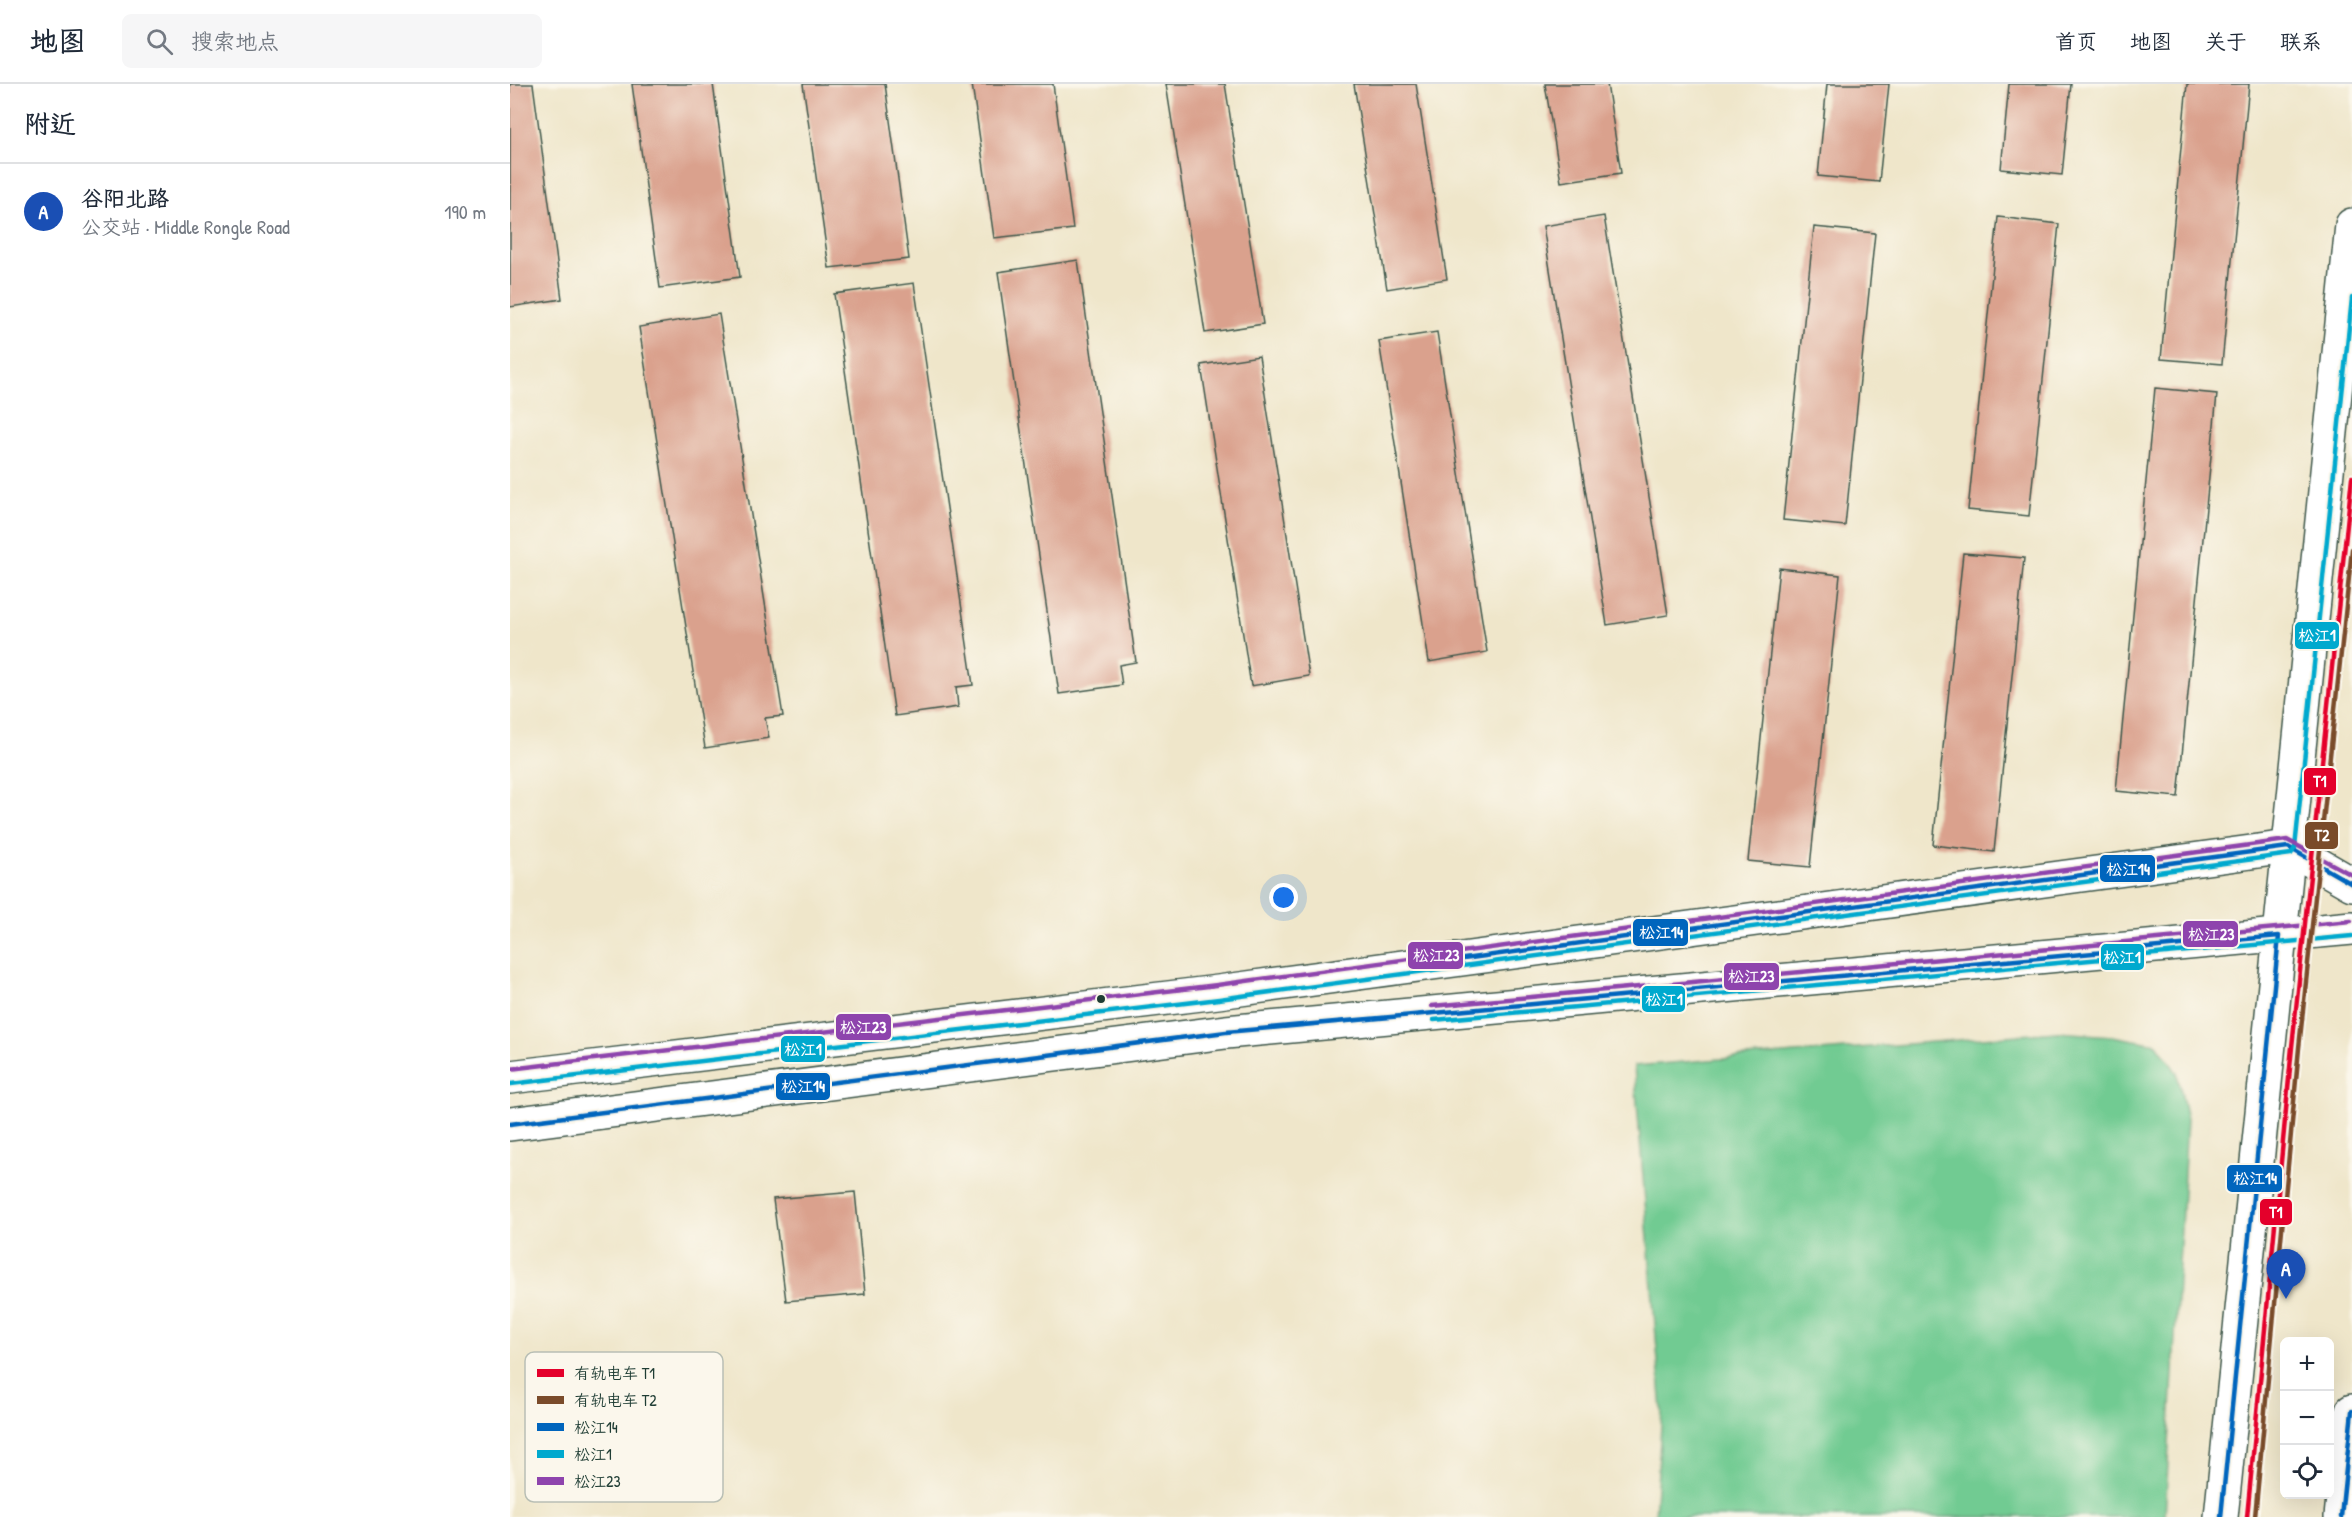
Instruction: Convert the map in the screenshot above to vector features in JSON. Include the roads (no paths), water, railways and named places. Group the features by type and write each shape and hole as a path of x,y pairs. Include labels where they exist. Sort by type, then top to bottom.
{"main road":[{"path":"2221,1517 2352,225"},
{"path":"510,1077 1218,992 2288,847 2352,885"},
{"path":"510,1124 1226,1032 2352,928"},
{"path":"2341,1517 2352,1412"}],"tram line":[{"name":"T1","path":"2247,1517 2292,1047 2352,477"},
{"name":"T2","path":"2255,1517 2299,1048 2352,549"}],"place":[{"name":"谷阳北路","path":"2286,1299"}]}
